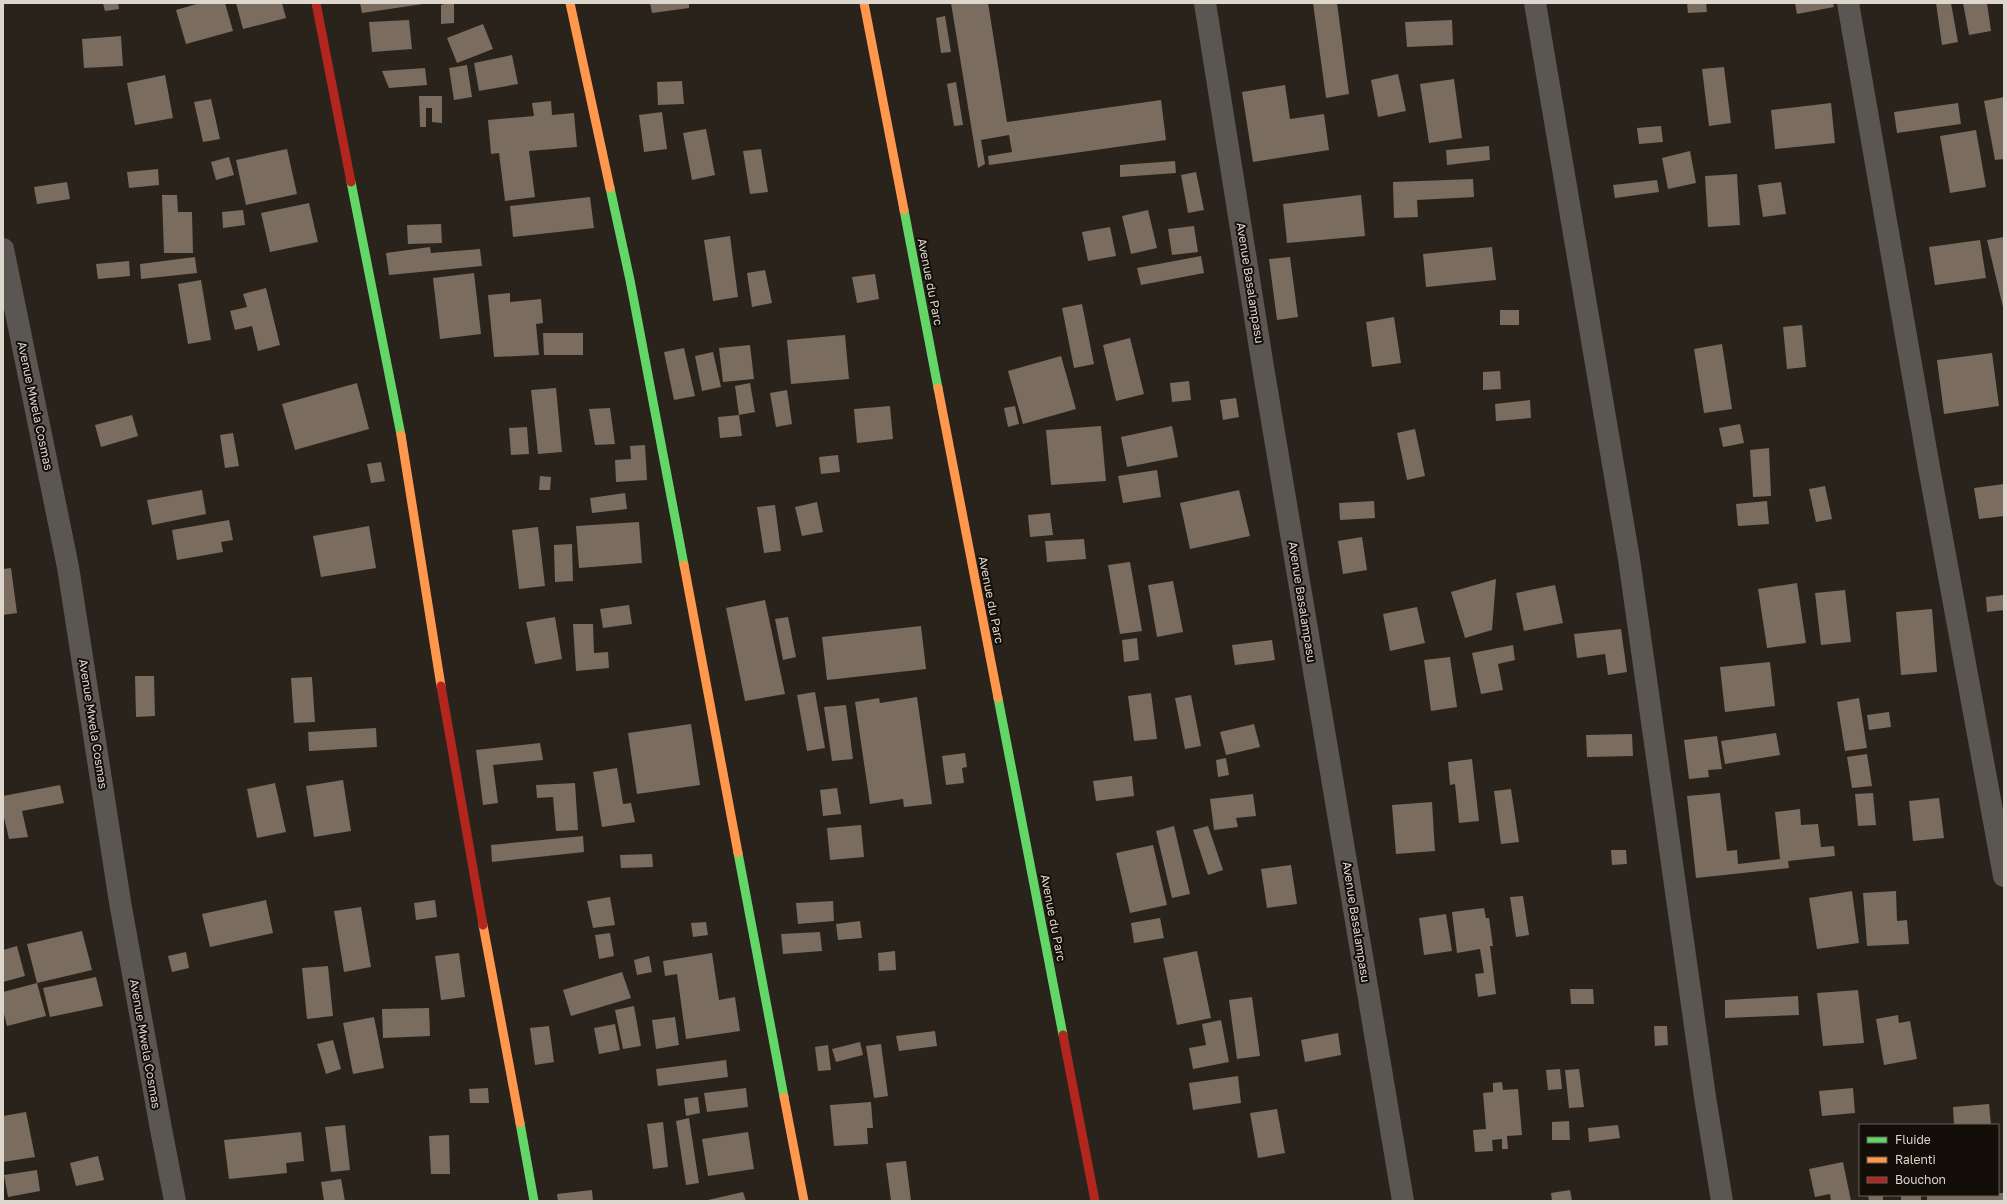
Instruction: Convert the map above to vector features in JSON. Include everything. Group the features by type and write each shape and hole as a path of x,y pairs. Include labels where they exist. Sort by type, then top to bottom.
{"street":[{"path":"316,3 399,423 460,801 534,1201"},
{"path":"570,3 630,280 804,1201"},
{"name":"Avenue du Parc","path":"864,3 1095,1201"},
{"name":"Avenue Basalampasu","path":"1205,3 1264,375 1403,1201"},
{"path":"1535,3 1629,559 1705,1096 1722,1201"},
{"path":"1848,3 1926,454 2004,876"},
{"name":"Avenue Mwela Cosmas","path":"3,249 68,567 120,902 175,1201"}],"building":[{"path":"103,3 118,3 119,9 105,11"},
{"path":"200,3 225,3 233,31 186,44 176,10"},
{"path":"236,3 282,3 286,18 243,29"},
{"path":"360,3 423,3 423,4 362,13"},
{"path":"454,3 454,23 441,24 441,5"},
{"path":"650,3 689,3 689,8 652,13"},
{"path":"951,3 988,3 1007,122 1161,100 1166,140 989,165 988,156 1012,152 1009,135 981,140 985,164 978,168"},
{"path":"1313,3 1337,3 1349,94 1326,98"},
{"path":"1687,3 1706,3 1707,12 1688,13"},
{"path":"1795,3 1833,3 1834,7 1797,14"},
{"path":"1936,3 1951,3 1958,42 1942,45"},
{"path":"1963,3 1987,3 1991,31 1969,35"},
{"path":"945,16 951,52 941,53 936,18"},
{"path":"409,20 412,49 372,52 369,22"},
{"path":"1452,20 1453,45 1407,47 1405,22"},
{"path":"483,24 493,49 457,63 447,38"},
{"path":"121,36 123,66 84,68 82,39"},
{"path":"512,55 518,84 479,91 474,63"},
{"path":"467,65 472,97 454,100 449,68"},
{"path":"1724,67 1731,123 1709,126 1702,69"},
{"path":"425,68 427,85 389,88 382,71"},
{"path":"1398,74 1406,111 1378,117 1371,80"},
{"path":"165,75 173,118 135,125 127,83"},
{"path":"1454,79 1462,138 1429,143 1420,84"},
{"path":"682,81 684,104 658,105 657,82"},
{"path":"956,82 963,125 954,126 947,84"},
{"path":"1285,85 1290,119 1324,114 1329,150 1253,162 1242,92"},
{"path":"419,96 442,96 442,123 432,122 432,108 426,108 426,127 420,127"},
{"path":"2004,97 2004,159 1995,160 1984,101"},
{"path":"211,99 220,139 203,142 194,102"},
{"path":"551,101 552,115 574,113 577,147 529,151 535,197 505,201 499,153 491,154 488,120 534,116 532,103"},
{"path":"1831,103 1835,143 1775,149 1771,110"},
{"path":"1958,103 1961,124 1897,133 1894,112"},
{"path":"662,112 667,149 644,152 639,115"},
{"path":"1661,126 1663,142 1639,144 1637,128"},
{"path":"706,129 715,175 692,180 683,133"},
{"path":"1976,130 1986,187 1950,193 1940,136"},
{"path":"1489,146 1490,160 1447,165 1446,150"},
{"path":"287,149 297,194 246,205 236,160"},
{"path":"761,149 768,192 750,194 743,151"},
{"path":"1690,151 1696,183 1668,189 1662,158"},
{"path":"229,157 234,175 216,180 211,162"},
{"path":"1175,161 1176,173 1120,177 1120,165"},
{"path":"158,169 159,185 129,188 127,172"},
{"path":"1196,172 1204,210 1188,213 1181,175"},
{"path":"1737,174 1740,225 1708,227 1705,176"},
{"path":"1473,179 1474,197 1417,200 1418,217 1394,218 1393,182"},
{"path":"1657,180 1659,192 1615,198 1613,185"},
{"path":"67,182 70,199 37,204 34,187"},
{"path":"1781,182 1786,214 1763,217 1758,185"},
{"path":"162,195 177,195 178,212 192,212 193,253 164,253"},
{"path":"1361,195 1365,236 1287,243 1283,204"},
{"path":"590,197 594,228 513,237 510,206"},
{"path":"309,203 318,242 270,252 261,213"},
{"path":"243,210 245,225 223,228 222,212"},
{"path":"1148,210 1157,248 1131,254 1122,216"},
{"path":"441,224 442,243 408,244 407,225"},
{"path":"1194,226 1198,252 1172,255 1168,229"},
{"path":"1110,227 1116,256 1088,261 1082,232"},
{"path":"730,236 738,297 713,301 704,240"},
{"path":"2004,237 2004,307 2003,307 1987,240"},
{"path":"1980,240 1986,278 1935,285 1929,247"},
{"path":"430,247 431,253 480,249 482,266 389,275 386,253"},
{"path":"1492,247 1496,280 1426,287 1423,254"},
{"path":"1201,256 1204,273 1141,285 1137,268"},
{"path":"195,257 197,273 141,279 140,264"},
{"path":"1290,257 1298,317 1277,320 1269,259"},
{"path":"129,261 130,276 98,279 96,264"},
{"path":"765,270 772,303 752,307 747,273"},
{"path":"474,273 481,334 440,339 433,278"},
{"path":"875,274 879,299 857,303 852,277"},
{"path":"201,280 211,340 188,344 178,284"},
{"path":"266,288 280,345 258,351 252,326 235,330 230,311 247,307 243,294"},
{"path":"510,293 510,302 541,299 543,323 536,324 539,355 494,357 488,295"},
{"path":"1082,304 1094,364 1074,368 1062,308"},
{"path":"1500,310 1519,310 1519,325 1500,325"},
{"path":"1394,317 1401,363 1372,367 1366,322"},
{"path":"1802,325 1806,367 1787,369 1783,327"},
{"path":"543,333 583,333 583,355 544,355"},
{"path":"845,335 849,379 791,384 787,340"},
{"path":"1130,338 1144,394 1116,401 1103,345"},
{"path":"1722,344 1732,409 1704,413 1694,349"},
{"path":"750,345 754,379 723,382 719,348"},
{"path":"684,348 695,396 674,400 664,352"},
{"path":"713,352 721,387 702,391 695,356"},
{"path":"1992,353 1999,406 1944,414 1937,360"},
{"path":"1061,356 1076,409 1023,424 1008,371"},
{"path":"1500,371 1501,389 1483,390 1483,372"},
{"path":"1189,381 1191,400 1172,402 1170,383"},
{"path":"357,383 369,429 295,450 282,404"},
{"path":"750,383 755,412 739,415 735,386"},
{"path":"556,388 562,452 538,454 531,390"},
{"path":"787,390 792,424 776,427 770,393"},
{"path":"1236,398 1239,417 1223,420 1220,400"},
{"path":"1530,400 1531,418 1496,421 1495,404"},
{"path":"890,406 893,439 857,443 854,409"},
{"path":"1015,406 1019,424 1008,427 1004,408"},
{"path":"610,408 615,444 595,445 589,409"},
{"path":"132,415 138,436 101,447 95,425"},
{"path":"739,415 742,436 720,438 718,417"},
{"path":"1740,424 1744,443 1723,447 1719,428"},
{"path":"1101,426 1106,481 1051,485 1046,430"},
{"path":"1172,426 1178,457 1127,467 1121,437"},
{"path":"527,427 529,454 511,455 509,428"},
{"path":"1415,429 1425,476 1407,480 1397,433"},
{"path":"233,433 239,466 225,468 220,435"},
{"path":"645,445 647,480 616,482 615,460 631,459 630,446"},
{"path":"1769,448 1771,496 1753,497 1750,450"},
{"path":"838,455 840,472 821,474 819,457"},
{"path":"381,462 385,481 371,483 367,464"},
{"path":"1157,470 1161,497 1123,503 1118,476"},
{"path":"540,476 551,477 550,490 539,490"},
{"path":"2004,484 2004,516 1979,519 1974,488"},
{"path":"1825,486 1832,519 1816,522 1809,489"},
{"path":"202,490 206,514 152,525 147,500"},
{"path":"1239,490 1250,536 1190,549 1180,503"},
{"path":"625,493 627,509 592,513 590,498"},
{"path":"1374,501 1375,518 1340,520 1339,503"},
{"path":"1767,501 1769,524 1738,526 1736,504"},
{"path":"817,502 823,532 802,536 795,507"},
{"path":"775,505 781,551 764,553 757,507"},
{"path":"1050,513 1053,535 1030,537 1028,515"},
{"path":"229,520 233,540 221,542 223,552 177,560 172,530"},
{"path":"639,522 642,563 579,568 576,526"},
{"path":"369,526 376,568 321,577 313,536"},
{"path":"538,527 545,586 519,589 512,530"},
{"path":"1362,537 1367,570 1343,574 1338,541"},
{"path":"1084,539 1086,559 1047,562 1045,541"},
{"path":"572,544 573,581 555,582 554,545"},
{"path":"1130,562 1142,631 1120,634 1108,565"},
{"path":"11,568 17,613 3,615 3,569"},
{"path":"1496,579 1492,630 1465,638 1451,592"},
{"path":"1173,581 1183,632 1157,637 1148,585"},
{"path":"1797,583 1806,643 1767,648 1758,589"},
{"path":"1555,585 1563,623 1524,631 1516,593"},
{"path":"1845,590 1851,642 1821,645 1815,593"},
{"path":"2003,595 2004,610 1987,612 1986,597"},
{"path":"765,600 785,694 745,701 726,608"},
{"path":"629,605 632,624 603,628 600,609"},
{"path":"1417,607 1425,643 1390,651 1383,614"},
{"path":"1932,609 1937,672 1901,675 1896,612"},
{"path":"555,617 562,659 535,664 526,622"},
{"path":"788,617 796,657 783,660 775,619"},
{"path":"573,624 593,624 594,653 608,652 609,668 576,671"},
{"path":"921,626 926,669 827,680 822,637"},
{"path":"1621,629 1627,672 1608,675 1605,654 1577,658 1574,634"},
{"path":"1137,638 1139,660 1124,662 1122,640"},
{"path":"1272,640 1275,660 1235,665 1232,645"},
{"path":"1513,645 1515,660 1498,664 1503,690 1481,694 1472,653"},
{"path":"1450,657 1457,707 1431,711 1424,660"},
{"path":"1770,662 1775,706 1725,712 1720,667"},
{"path":"135,676 154,676 155,716 136,717"},
{"path":"312,677 315,722 294,723 291,678"},
{"path":"815,692 825,748 807,751 797,695"},
{"path":"1151,693 1157,739 1134,741 1128,696"},
{"path":"1191,695 1201,746 1185,749 1175,698"},
{"path":"917,697 932,804 904,807 903,799 870,804 855,702 879,698 880,703"},
{"path":"1859,698 1867,748 1845,751 1837,702"},
{"path":"846,705 853,759 832,761 824,707"},
{"path":"1889,712 1891,727 1869,730 1867,715"},
{"path":"691,724 700,785 637,794 628,733"},
{"path":"1254,724 1260,747 1226,755 1220,732"},
{"path":"376,728 377,747 309,751 308,732"},
{"path":"1776,733 1780,755 1725,764 1721,741"},
{"path":"1632,734 1633,756 1587,757 1586,735"},
{"path":"1717,736 1722,769 1708,770 1709,777 1689,779 1684,740"},
{"path":"540,743 543,760 493,765 498,803 483,805 476,750"},
{"path":"965,753 967,767 962,768 964,783 946,785 942,756"},
{"path":"1867,754 1872,786 1852,788 1847,757"},
{"path":"1226,758 1229,775 1218,777 1216,760"},
{"path":"1472,759 1479,821 1459,823 1455,784 1450,785 1448,762"},
{"path":"617,768 623,804 631,803 635,822 602,827 593,772"},
{"path":"1132,776 1134,796 1096,801 1093,781"},
{"path":"343,780 351,831 314,837 306,786"},
{"path":"275,783 286,832 257,838 247,789"},
{"path":"575,783 578,830 556,831 553,797 537,798 536,785"},
{"path":"60,785 64,803 22,811 28,837 9,839 3,813 3,796"},
{"path":"837,788 841,814 823,816 820,790"},
{"path":"1511,789 1519,842 1501,844 1494,791"},
{"path":"1720,793 1727,851 1737,850 1738,864 1780,859 1775,812 1800,809 1801,825 1818,824 1821,847 1834,846 1835,856 1788,861 1789,868 1696,878 1687,796"},
{"path":"1873,793 1876,825 1858,826 1855,794"},
{"path":"1253,794 1256,816 1236,818 1238,827 1214,830 1210,799"},
{"path":"1939,798 1944,838 1913,841 1909,801"},
{"path":"1432,802 1435,851 1396,854 1392,805"},
{"path":"861,825 864,857 830,860 827,828"},
{"path":"1174,826 1190,894 1172,898 1156,831"},
{"path":"1208,826 1223,870 1208,875 1193,830"},
{"path":"583,836 584,852 492,862 491,845"},
{"path":"1153,845 1167,905 1130,913 1116,853"},
{"path":"1611,850 1626,850 1627,864 1612,865"},
{"path":"652,854 653,867 621,868 620,855"},
{"path":"1291,865 1297,904 1267,908 1261,869"},
{"path":"1852,891 1859,943 1817,949 1809,898"},
{"path":"1896,891 1897,921 1907,920 1909,944 1867,946 1863,893"},
{"path":"1523,896 1529,935 1516,937 1510,897"},
{"path":"610,897 615,925 593,928 587,901"},
{"path":"266,900 273,933 210,947 202,914"},
{"path":"435,900 437,917 416,920 414,903"},
{"path":"833,901 834,921 798,924 796,903"},
{"path":"361,907 371,967 344,972 334,911"},
{"path":"1484,908 1486,918 1489,918 1493,946 1490,946 1496,994 1478,997 1475,974 1484,973 1480,949 1457,953 1452,912"},
{"path":"1446,914 1452,951 1424,955 1419,918"},
{"path":"1160,918 1164,938 1134,943 1131,923"},
{"path":"860,921 862,938 838,940 836,924"},
{"path":"706,922 708,935 693,937 691,923"},
{"path":"82,931 92,970 37,983 27,944"},
{"path":"820,932 822,951 783,954 781,934"},
{"path":"610,933 614,956 599,959 595,935"},
{"path":"17,946 25,976 3,982 3,950"},
{"path":"895,951 896,970 879,971 878,953"},
{"path":"1197,951 1211,1018 1177,1025 1163,958"},
{"path":"186,952 189,968 172,972 168,956"},
{"path":"459,953 465,997 441,1000 435,956"},
{"path":"712,953 719,1000 735,997 740,1031 686,1039 677,974 665,976 663,961"},
{"path":"649,956 652,972 637,975 634,960"},
{"path":"328,966 333,1016 307,1019 302,968"},
{"path":"622,972 631,998 571,1016 563,990"},
{"path":"96,977 103,1006 50,1017 43,988"},
{"path":"37,983 46,1016 7,1026 3,1010 3,992"},
{"path":"1570,989 1593,989 1594,1004 1571,1004"},
{"path":"1858,990 1864,1043 1823,1046 1817,993"},
{"path":"1798,996 1799,1015 1725,1018 1725,1000"},
{"path":"1252,997 1260,1056 1237,1059 1229,1000"},
{"path":"634,1006 641,1046 623,1049 615,1010"},
{"path":"429,1008 430,1036 383,1038 382,1009"},
{"path":"1898,1015 1899,1023 1910,1021 1917,1059 1884,1065 1876,1019"},
{"path":"374,1017 384,1068 353,1074 343,1023"},
{"path":"675,1017 679,1045 656,1049 652,1020"},
{"path":"1221,1020 1229,1062 1193,1069 1189,1048 1206,1045 1202,1024"},
{"path":"615,1024 620,1050 599,1054 594,1028"},
{"path":"549,1026 554,1062 535,1065 530,1028"},
{"path":"1654,1026 1667,1026 1668,1045 1655,1046"},
{"path":"935,1031 937,1046 899,1051 896,1036"},
{"path":"1338,1033 1341,1055 1305,1062 1301,1040"},
{"path":"333,1040 341,1069 326,1074 317,1044"},
{"path":"860,1042 863,1055 836,1062 832,1049"},
{"path":"881,1044 888,1096 874,1098 866,1046"},
{"path":"828,1045 831,1070 818,1071 815,1047"},
{"path":"726,1060 728,1077 658,1086 656,1069"},
{"path":"1560,1069 1562,1089 1548,1090 1546,1070"},
{"path":"1579,1069 1584,1107 1569,1108 1565,1070"},
{"path":"1238,1076 1241,1103 1193,1110 1189,1083"},
{"path":"1502,1082 1503,1090 1518,1089 1522,1135 1507,1136 1508,1149 1502,1149 1502,1139 1492,1140 1493,1151 1475,1152 1473,1130 1486,1129 1483,1093 1493,1092 1493,1083"},
{"path":"488,1088 489,1103 470,1103 469,1089"},
{"path":"746,1088 748,1107 707,1112 704,1093"},
{"path":"1853,1088 1855,1113 1822,1116 1819,1091"},
{"path":"698,1097 700,1113 686,1116 684,1099"},
{"path":"871,1102 873,1128 867,1128 868,1144 834,1146 830,1105"},
{"path":"1989,1104 1991,1124 1954,1124 1953,1107"},
{"path":"1277,1109 1285,1153 1258,1158 1250,1113"},
{"path":"26,1112 35,1157 3,1162 3,1116"},
{"path":"689,1118 699,1183 686,1185 676,1121"},
{"path":"1569,1121 1570,1140 1552,1140 1552,1122"},
{"path":"663,1122 668,1167 653,1169 647,1124"},
{"path":"345,1125 350,1170 331,1172 325,1127"},
{"path":"1618,1125 1620,1138 1589,1142 1588,1128"},
{"path":"301,1132 304,1161 286,1163 287,1173 229,1179 224,1140"},
{"path":"748,1132 754,1169 708,1176 702,1139"},
{"path":"449,1135 450,1174 431,1174 429,1136"},
{"path":"98,1156 104,1180 76,1186 70,1163"},
{"path":"906,1161 911,1201 891,1201 886,1163"},
{"path":"1843,1162 1851,1201 1831,1201 1830,1194 1815,1197 1809,1169"},
{"path":"37,1170 40,1191 8,1197 4,1175"},
{"path":"341,1179 345,1201 324,1201 321,1182"},
{"path":"592,1190 593,1201 558,1201 557,1194"},
{"path":"1570,1190 1572,1201 1552,1201 1551,1193"},
{"path":"743,1192 746,1201 708,1201 708,1200"},
{"path":"1999,1193 2004,1193 2004,1201 1927,1201 1927,1196 1999,1196"},
{"path":"1868,1196 1883,1196 1883,1201 1869,1201"},
{"path":"1901,1196 1921,1196 1921,1201 1901,1201"}],"traffic: fast":[{"path":"351,182 401,435"},
{"path":"610,188 630,280 684,565"},
{"path":"904,210 938,388"},
{"path":"998,698 1063,1035"},
{"path":"738,853 784,1097"},
{"path":"520,1123 534,1201"}],"traffic: slow":[{"path":"570,3 610,188"},
{"path":"864,3 904,210"},
{"path":"938,388 998,698"},
{"path":"401,435 441,686"},
{"path":"684,565 738,853"},
{"path":"483,925 520,1123"},
{"path":"784,1097 804,1201"}],"traffic: jam":[{"path":"316,3 351,182"},
{"path":"441,686 483,925"},
{"path":"1063,1035 1095,1201"}]}
